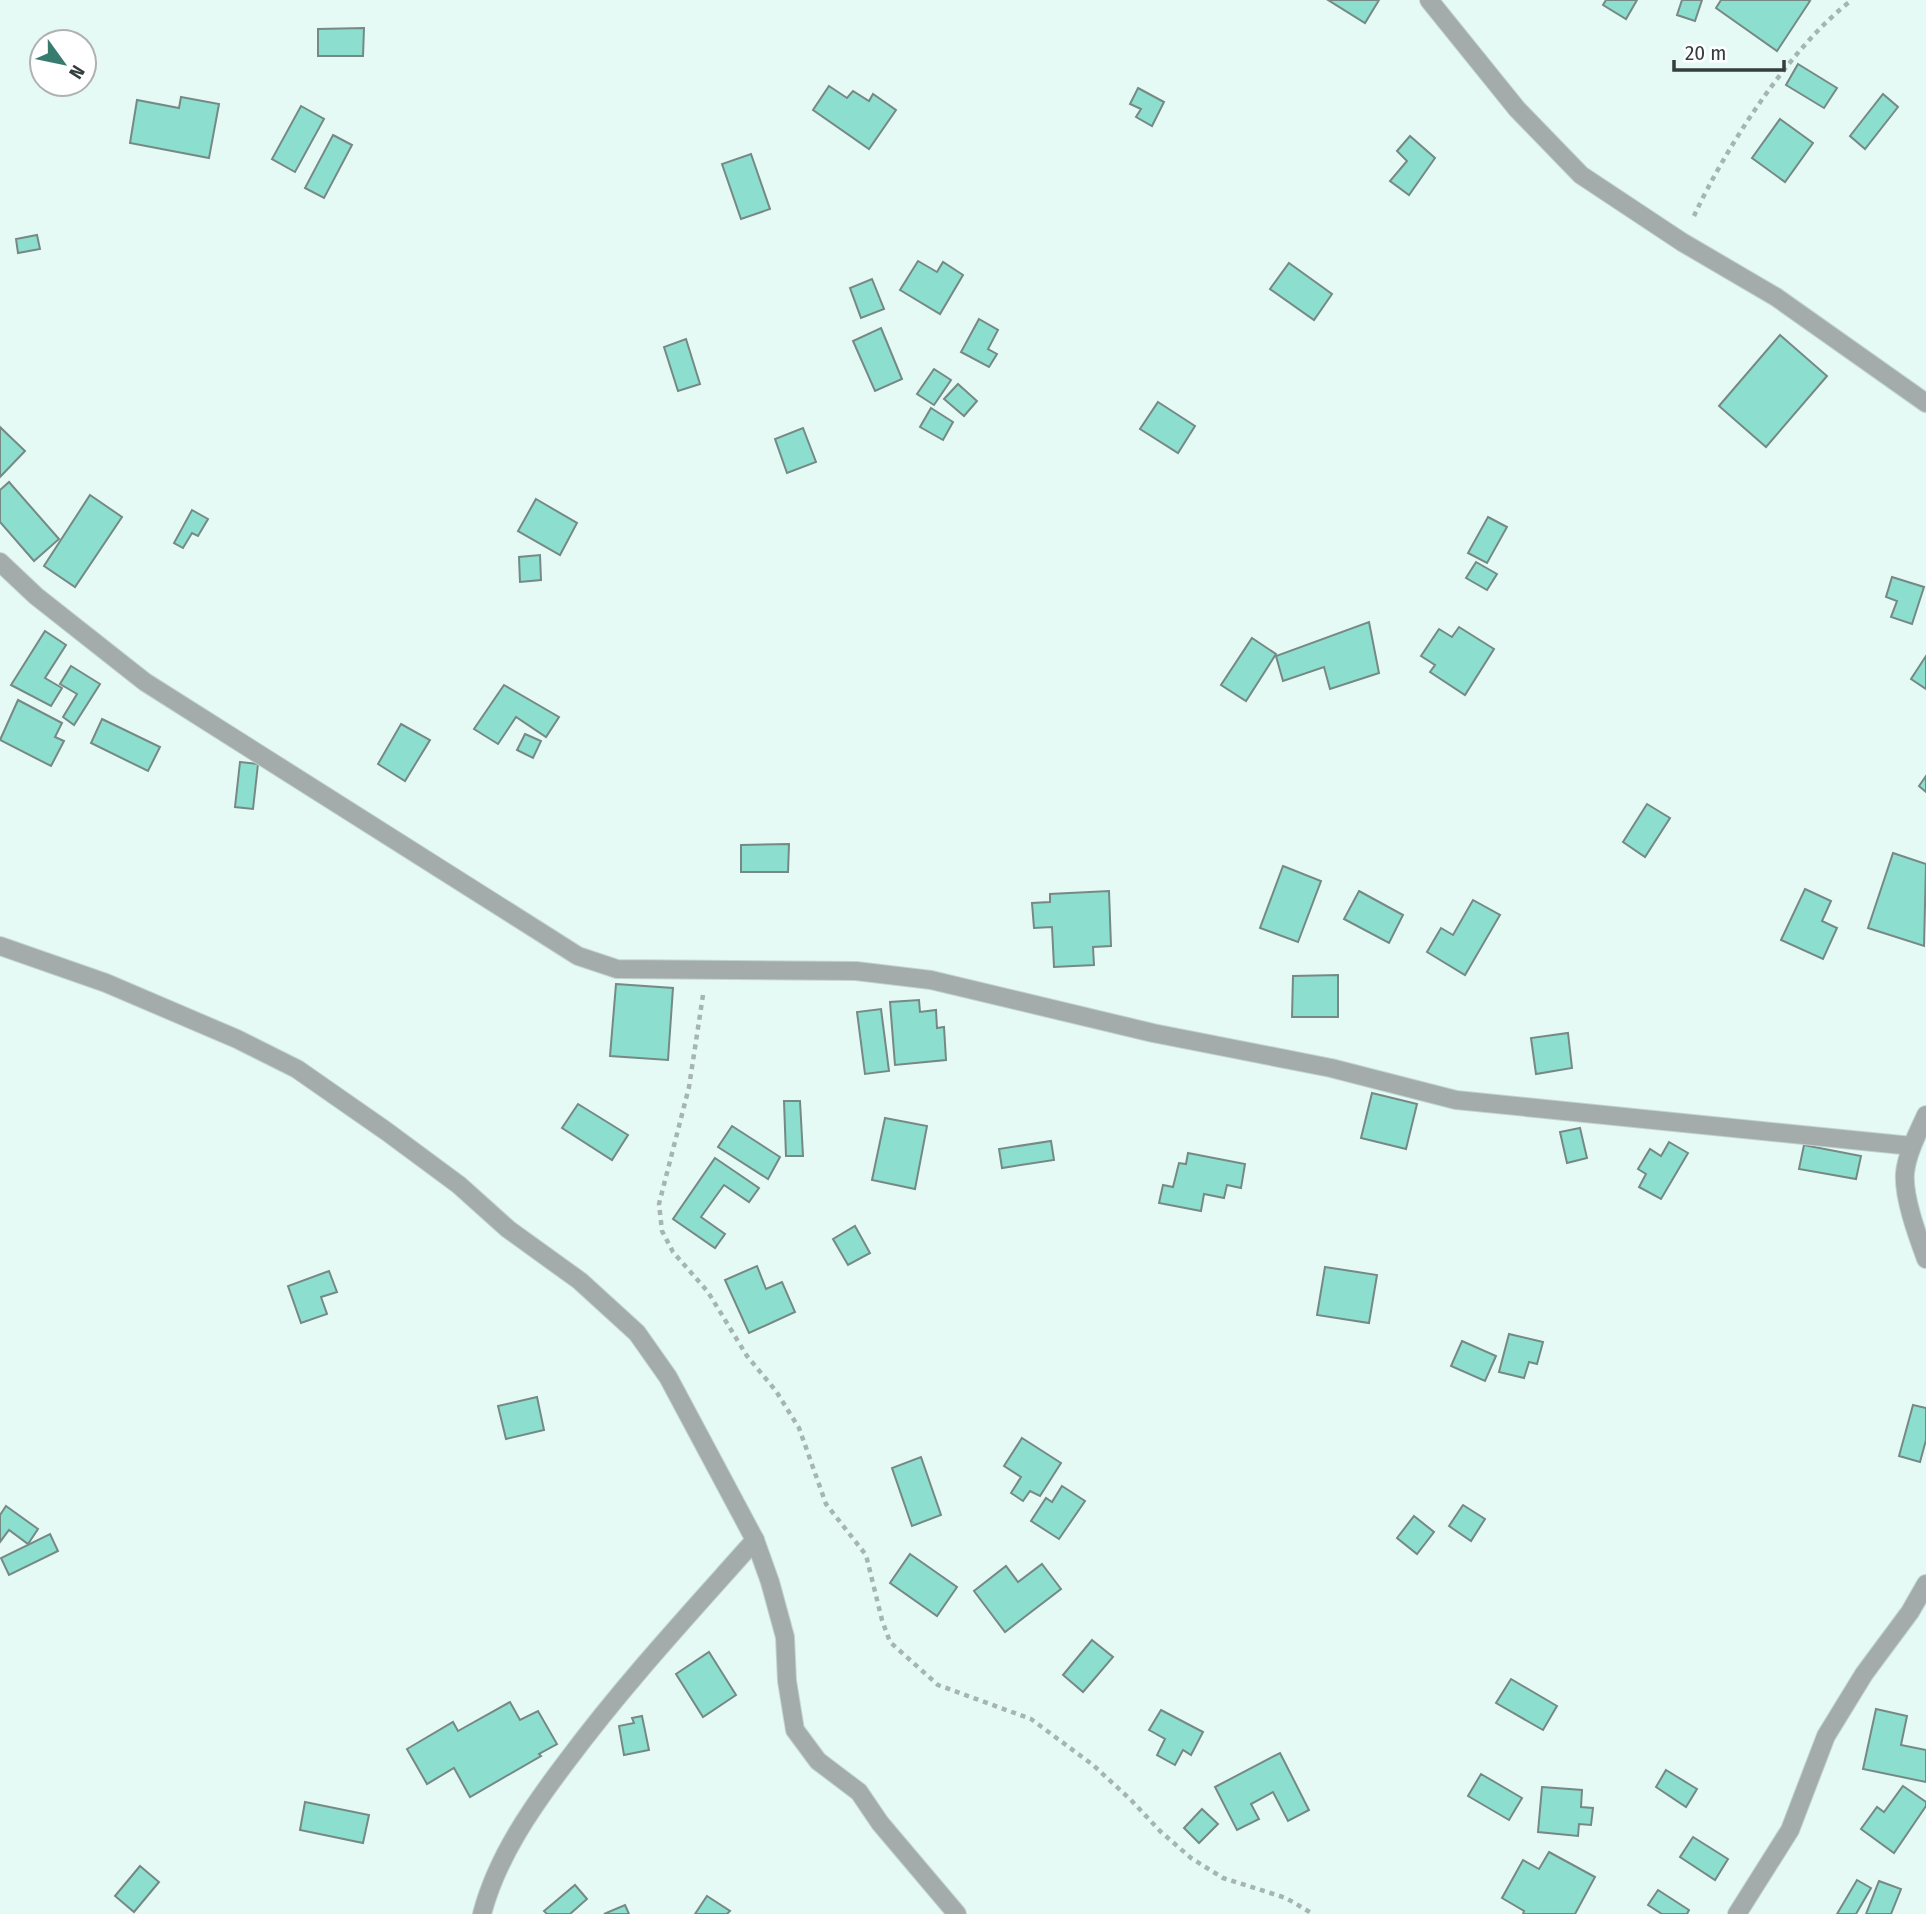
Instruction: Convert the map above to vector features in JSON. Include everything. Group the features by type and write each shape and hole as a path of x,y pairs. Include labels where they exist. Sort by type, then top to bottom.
{"street":[{"path":"1429,0 1517,109 1581,174 1682,243 1776,297 1926,403"},
{"path":"0,562 36,596 145,682 578,956 617,969 856,971 931,980 1153,1033 1331,1068 1456,1100 1912,1146"},
{"path":"0,946 106,983 237,1039 297,1069 458,1185 508,1229 579,1281 636,1333 668,1377 755,1540 771,1582 785,1637 787,1681 795,1730 818,1761 859,1793 880,1823 957,1914"},
{"path":"1926,1115 1912,1146 1905,1174 1913,1224 1926,1259"},
{"path":"482,1914 489,1888 533,1807 593,1726 755,1540"},
{"path":"1737,1914 1790,1830 1826,1736 1864,1674 1910,1612 1926,1584"}],"path":[{"path":"1682,243 1723,160 1771,89 1815,35 1852,0"},
{"path":"707,970 689,1087 659,1204 662,1231 673,1252 708,1292 747,1356 776,1391 799,1428 826,1504 866,1555 890,1642 938,1685 1031,1720 1041,1727 1093,1765 1191,1858 1223,1878 1286,1898 1313,1914"}],"building":[{"path":"1328,0 1379,0 1365,23"},
{"path":"1606,0 1637,0 1626,19 1603,5"},
{"path":"1682,0 1702,0 1695,21 1677,15"},
{"path":"1721,0 1810,1 1777,51 1716,8"},
{"path":"364,28 363,56 318,56 318,29"},
{"path":"1798,64 1837,88 1824,108 1786,85"},
{"path":"829,86 847,98 853,91 869,101 873,94 896,110 869,149 813,110"},
{"path":"1138,88 1164,102 1152,126 1136,117 1141,109 1130,104"},
{"path":"1883,94 1898,107 1865,149 1850,136"},
{"path":"181,97 219,104 209,158 130,143 137,100 179,108"},
{"path":"301,106 324,119 295,172 272,159"},
{"path":"1780,119 1813,143 1785,182 1752,158"},
{"path":"333,135 352,145 324,198 305,188"},
{"path":"1410,136 1435,158 1409,195 1390,181 1407,161 1397,151"},
{"path":"751,154 770,209 741,219 722,164"},
{"path":"37,235 40,249 18,253 16,239"},
{"path":"918,261 937,272 943,262 963,275 940,314 900,290"},
{"path":"1289,263 1332,294 1314,320 1270,289"},
{"path":"872,279 884,309 861,318 850,288"},
{"path":"979,319 998,330 988,349 997,354 989,367 961,352"},
{"path":"881,328 902,379 875,391 853,341"},
{"path":"1780,335 1827,376 1766,447 1719,406"},
{"path":"686,339 700,384 678,391 664,347"},
{"path":"934,369 951,380 934,405 917,394"},
{"path":"958,384 977,401 964,416 944,399"},
{"path":"1158,402 1195,426 1178,453 1140,429"},
{"path":"931,408 953,422 943,440 920,427"},
{"path":"0,427 25,451 0,477"},
{"path":"803,428 816,462 787,473 775,439"},
{"path":"9,482 59,539 34,561 0,522 0,490"},
{"path":"90,495 122,517 75,587 44,566"},
{"path":"536,499 577,523 560,555 518,531"},
{"path":"192,510 208,519 198,536 192,533 183,548 174,543"},
{"path":"1488,517 1507,527 1487,563 1468,553"},
{"path":"540,555 541,580 520,582 519,557"},
{"path":"1476,562 1497,574 1487,590 1466,578"},
{"path":"1892,577 1924,587 1912,624 1891,617 1897,601 1886,597"},
{"path":"1369,622 1379,673 1330,689 1324,667 1283,681 1276,656"},
{"path":"1459,627 1494,649 1465,695 1430,672 1435,665 1421,656 1439,629 1452,637"},
{"path":"45,631 66,645 45,678 62,688 51,706 11,685"},
{"path":"1252,638 1276,654 1246,701 1221,685"},
{"path":"1926,656 1926,689 1911,679"},
{"path":"71,666 100,684 74,725 63,717 77,694 60,684"},
{"path":"504,685 559,717 546,737 516,717 498,744 474,729"},
{"path":"18,700 62,723 55,737 64,741 51,766 0,740"},
{"path":"102,719 160,747 148,771 91,743"},
{"path":"401,724 430,740 405,781 378,764"},
{"path":"525,734 541,741 533,758 517,750"},
{"path":"240,762 258,764 253,809 235,807"},
{"path":"1926,776 1926,792 1919,786"},
{"path":"1647,804 1670,818 1645,857 1623,842"},
{"path":"789,844 788,872 741,872 741,845"},
{"path":"1893,853 1926,864 1924,946 1868,928"},
{"path":"1283,866 1321,881 1298,942 1260,928"},
{"path":"1805,889 1831,901 1822,921 1837,928 1823,959 1781,940"},
{"path":"1109,891 1111,946 1093,947 1094,965 1054,967 1052,927 1034,928 1032,903 1050,902 1050,894"},
{"path":"1359,891 1403,915 1389,943 1344,919"},
{"path":"1473,900 1500,915 1465,975 1427,952 1441,928 1453,935"},
{"path":"1338,975 1338,1017 1292,1017 1293,976"},
{"path":"616,984 673,988 668,1060 610,1056"},
{"path":"919,1000 920,1012 936,1010 937,1028 944,1027 946,1060 895,1065 890,1002"},
{"path":"881,1009 889,1071 865,1074 857,1012"},
{"path":"1568,1033 1572,1068 1536,1074 1531,1038"},
{"path":"1372,1093 1417,1104 1406,1149 1361,1138"},
{"path":"784,1101 800,1101 803,1156 786,1156"},
{"path":"578,1104 628,1135 612,1160 562,1128"},
{"path":"885,1118 927,1126 915,1189 872,1180"},
{"path":"732,1126 780,1157 768,1179 718,1147"},
{"path":"1580,1128 1587,1158 1567,1163 1560,1132"},
{"path":"1051,1141 1054,1160 1002,1168 999,1149"},
{"path":"1669,1142 1688,1153 1661,1199 1639,1187 1646,1174 1638,1169 1650,1149 1661,1156"},
{"path":"1804,1145 1861,1156 1856,1179 1799,1169"},
{"path":"1188,1153 1245,1164 1241,1188 1227,1185 1224,1198 1204,1194 1201,1211 1159,1203 1163,1185 1173,1187 1179,1163 1186,1164"},
{"path":"715,1158 759,1188 749,1202 724,1185 701,1217 725,1234 715,1248 673,1219"},
{"path":"855,1226 870,1253 848,1265 833,1239"},
{"path":"757,1266 766,1289 782,1282 795,1312 749,1333 725,1280"},
{"path":"1325,1267 1377,1275 1369,1323 1317,1315"},
{"path":"329,1271 337,1292 321,1297 327,1314 301,1323 288,1286"},
{"path":"1509,1334 1543,1342 1537,1364 1529,1362 1524,1378 1499,1372"},
{"path":"1462,1341 1496,1356 1485,1381 1451,1366"},
{"path":"537,1397 544,1430 506,1439 498,1406"},
{"path":"1913,1405 1926,1408 1926,1440 1920,1462 1899,1456"},
{"path":"1022,1438 1061,1463 1040,1496 1030,1491 1023,1501 1011,1493 1021,1477 1004,1466"},
{"path":"921,1457 941,1515 912,1526 892,1468"},
{"path":"1062,1486 1085,1501 1059,1539 1031,1521 1046,1498 1052,1502"},
{"path":"1463,1505 1485,1519 1471,1541 1449,1526"},
{"path":"6,1506 38,1529 28,1544 9,1530 0,1542 0,1515"},
{"path":"1414,1516 1434,1532 1417,1554 1397,1538"},
{"path":"50,1534 58,1551 9,1575 1,1558"},
{"path":"910,1554 957,1587 937,1616 890,1583"},
{"path":"1042,1564 1061,1589 1005,1632 974,1591 1006,1566 1018,1582"},
{"path":"1092,1640 1113,1657 1083,1692 1063,1675"},
{"path":"709,1652 736,1695 703,1717 676,1674"},
{"path":"1511,1679 1557,1706 1543,1730 1496,1703"},
{"path":"510,1702 520,1720 538,1711 557,1744 470,1797 454,1768 427,1784 407,1749 453,1722 458,1731"},
{"path":"1876,1709 1907,1716 1901,1745 1926,1750 1926,1782 1863,1769"},
{"path":"1161,1710 1203,1732 1191,1755 1183,1750 1175,1765 1157,1755 1165,1739 1149,1730"},
{"path":"642,1716 649,1750 624,1755 619,1726 634,1723 632,1718"},
{"path":"1280,1753 1309,1810 1288,1821 1273,1792 1251,1804 1259,1819 1237,1830 1215,1787"},
{"path":"1666,1770 1697,1789 1686,1807 1656,1787"},
{"path":"1481,1774 1522,1798 1509,1820 1468,1796"},
{"path":"1903,1786 1926,1802 1926,1806 1894,1853 1861,1829 1877,1807 1884,1812"},
{"path":"1542,1787 1582,1790 1581,1807 1593,1808 1591,1825 1579,1824 1578,1836 1538,1832"},
{"path":"305,1802 369,1815 363,1843 300,1830"},
{"path":"1202,1809 1218,1824 1199,1843 1184,1828"},
{"path":"1693,1837 1728,1859 1715,1880 1680,1857"},
{"path":"1549,1852 1595,1877 1575,1914 1523,1914 1524,1911 1502,1898 1523,1860 1539,1869"},
{"path":"140,1866 159,1882 134,1912 115,1896"},
{"path":"1857,1880 1871,1888 1856,1914 1837,1914"},
{"path":"1879,1881 1901,1889 1891,1914 1866,1914"},
{"path":"575,1885 587,1899 570,1914 547,1914 544,1911"},
{"path":"1658,1890 1689,1910 1687,1914 1662,1914 1648,1905"},
{"path":"707,1896 730,1911 727,1914 695,1914"},
{"path":"625,1905 629,1914 604,1914"}]}
